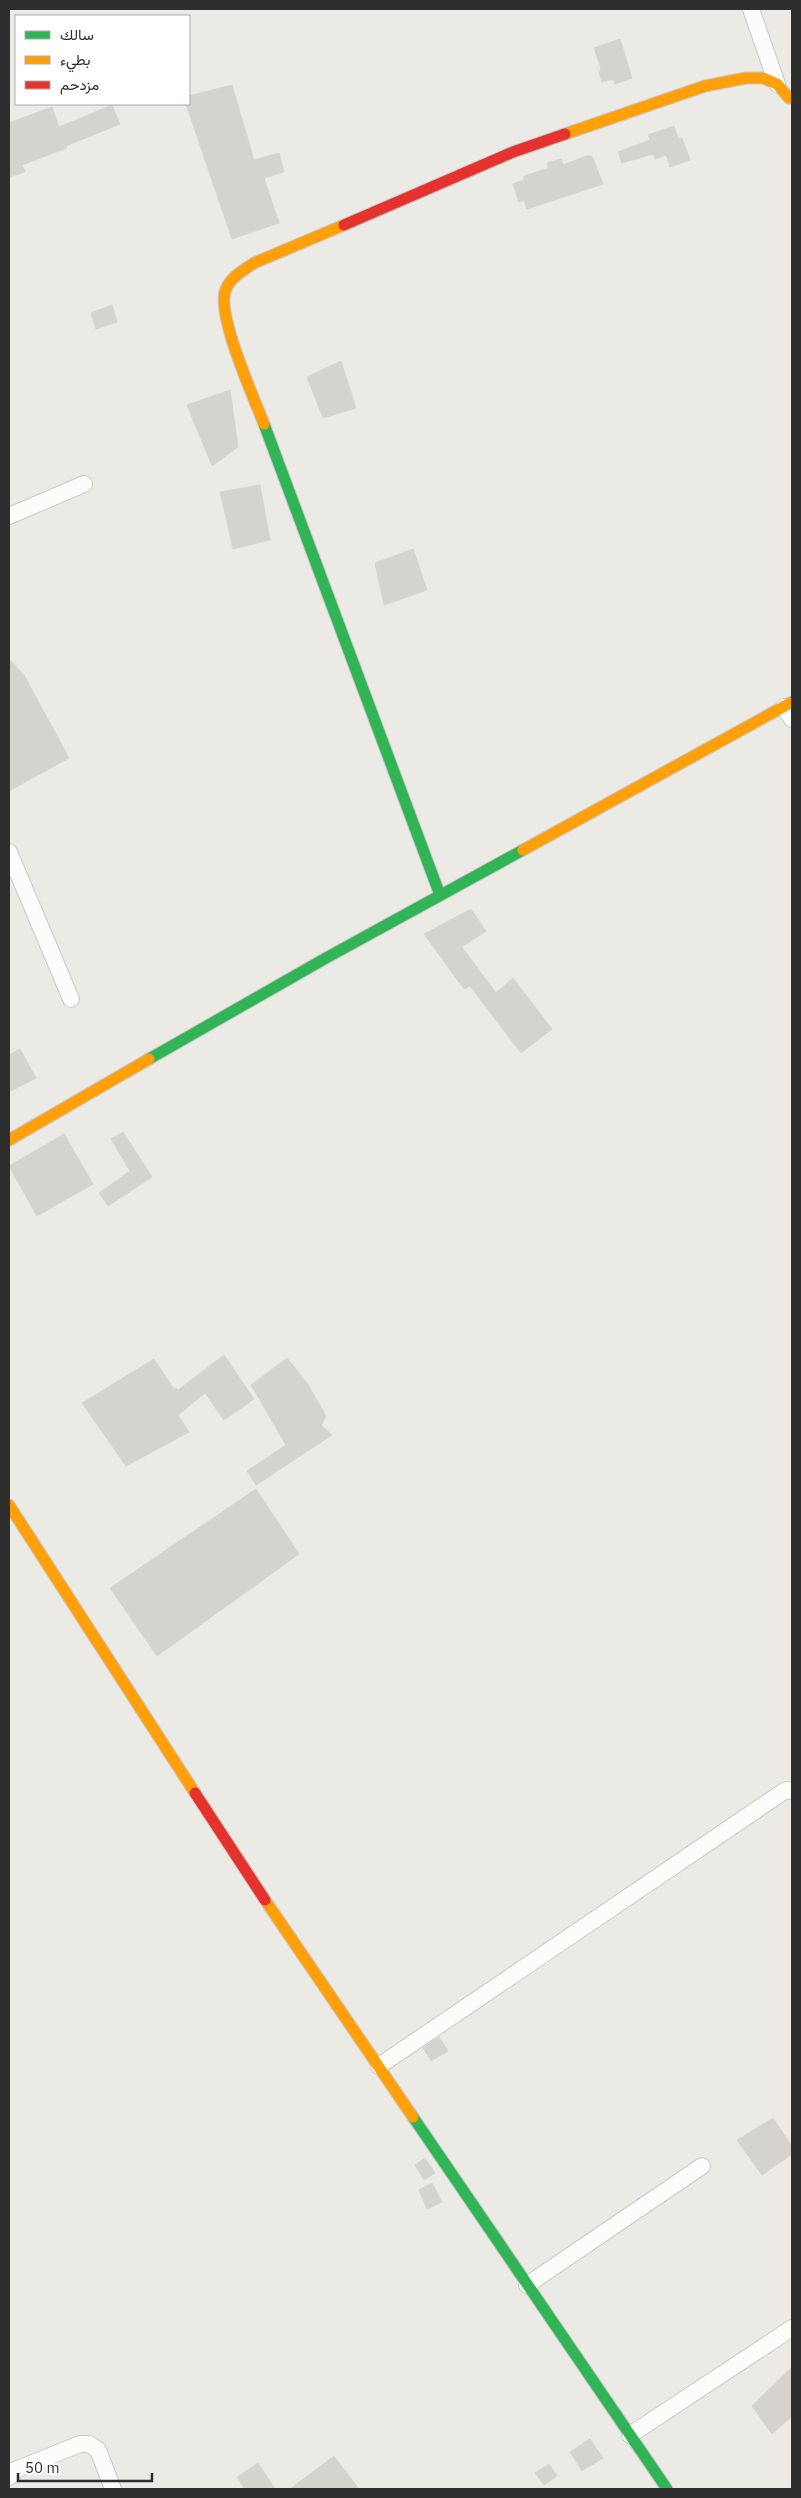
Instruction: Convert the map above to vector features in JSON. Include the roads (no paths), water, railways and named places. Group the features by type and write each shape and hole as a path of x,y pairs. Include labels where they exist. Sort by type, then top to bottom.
{"street":[{"path":"751,9 777,84"},
{"path":"440,896 234,343 222,308 223,290 238,272 254,263 512,152 705,86 746,78 763,78 777,84 792,98"},
{"path":"9,516 84,484"},
{"path":"9,1140 440,896 789,709"},
{"path":"9,852 71,999"},
{"path":"9,1505 250,1878 667,2489"},
{"path":"378,2066 786,1790 792,1791"},
{"path":"527,2285 702,2166"},
{"path":"630,2435 792,2328"},
{"path":"9,2477 13,2471 80,2444 89,2444 98,2450 113,2489"}]}
